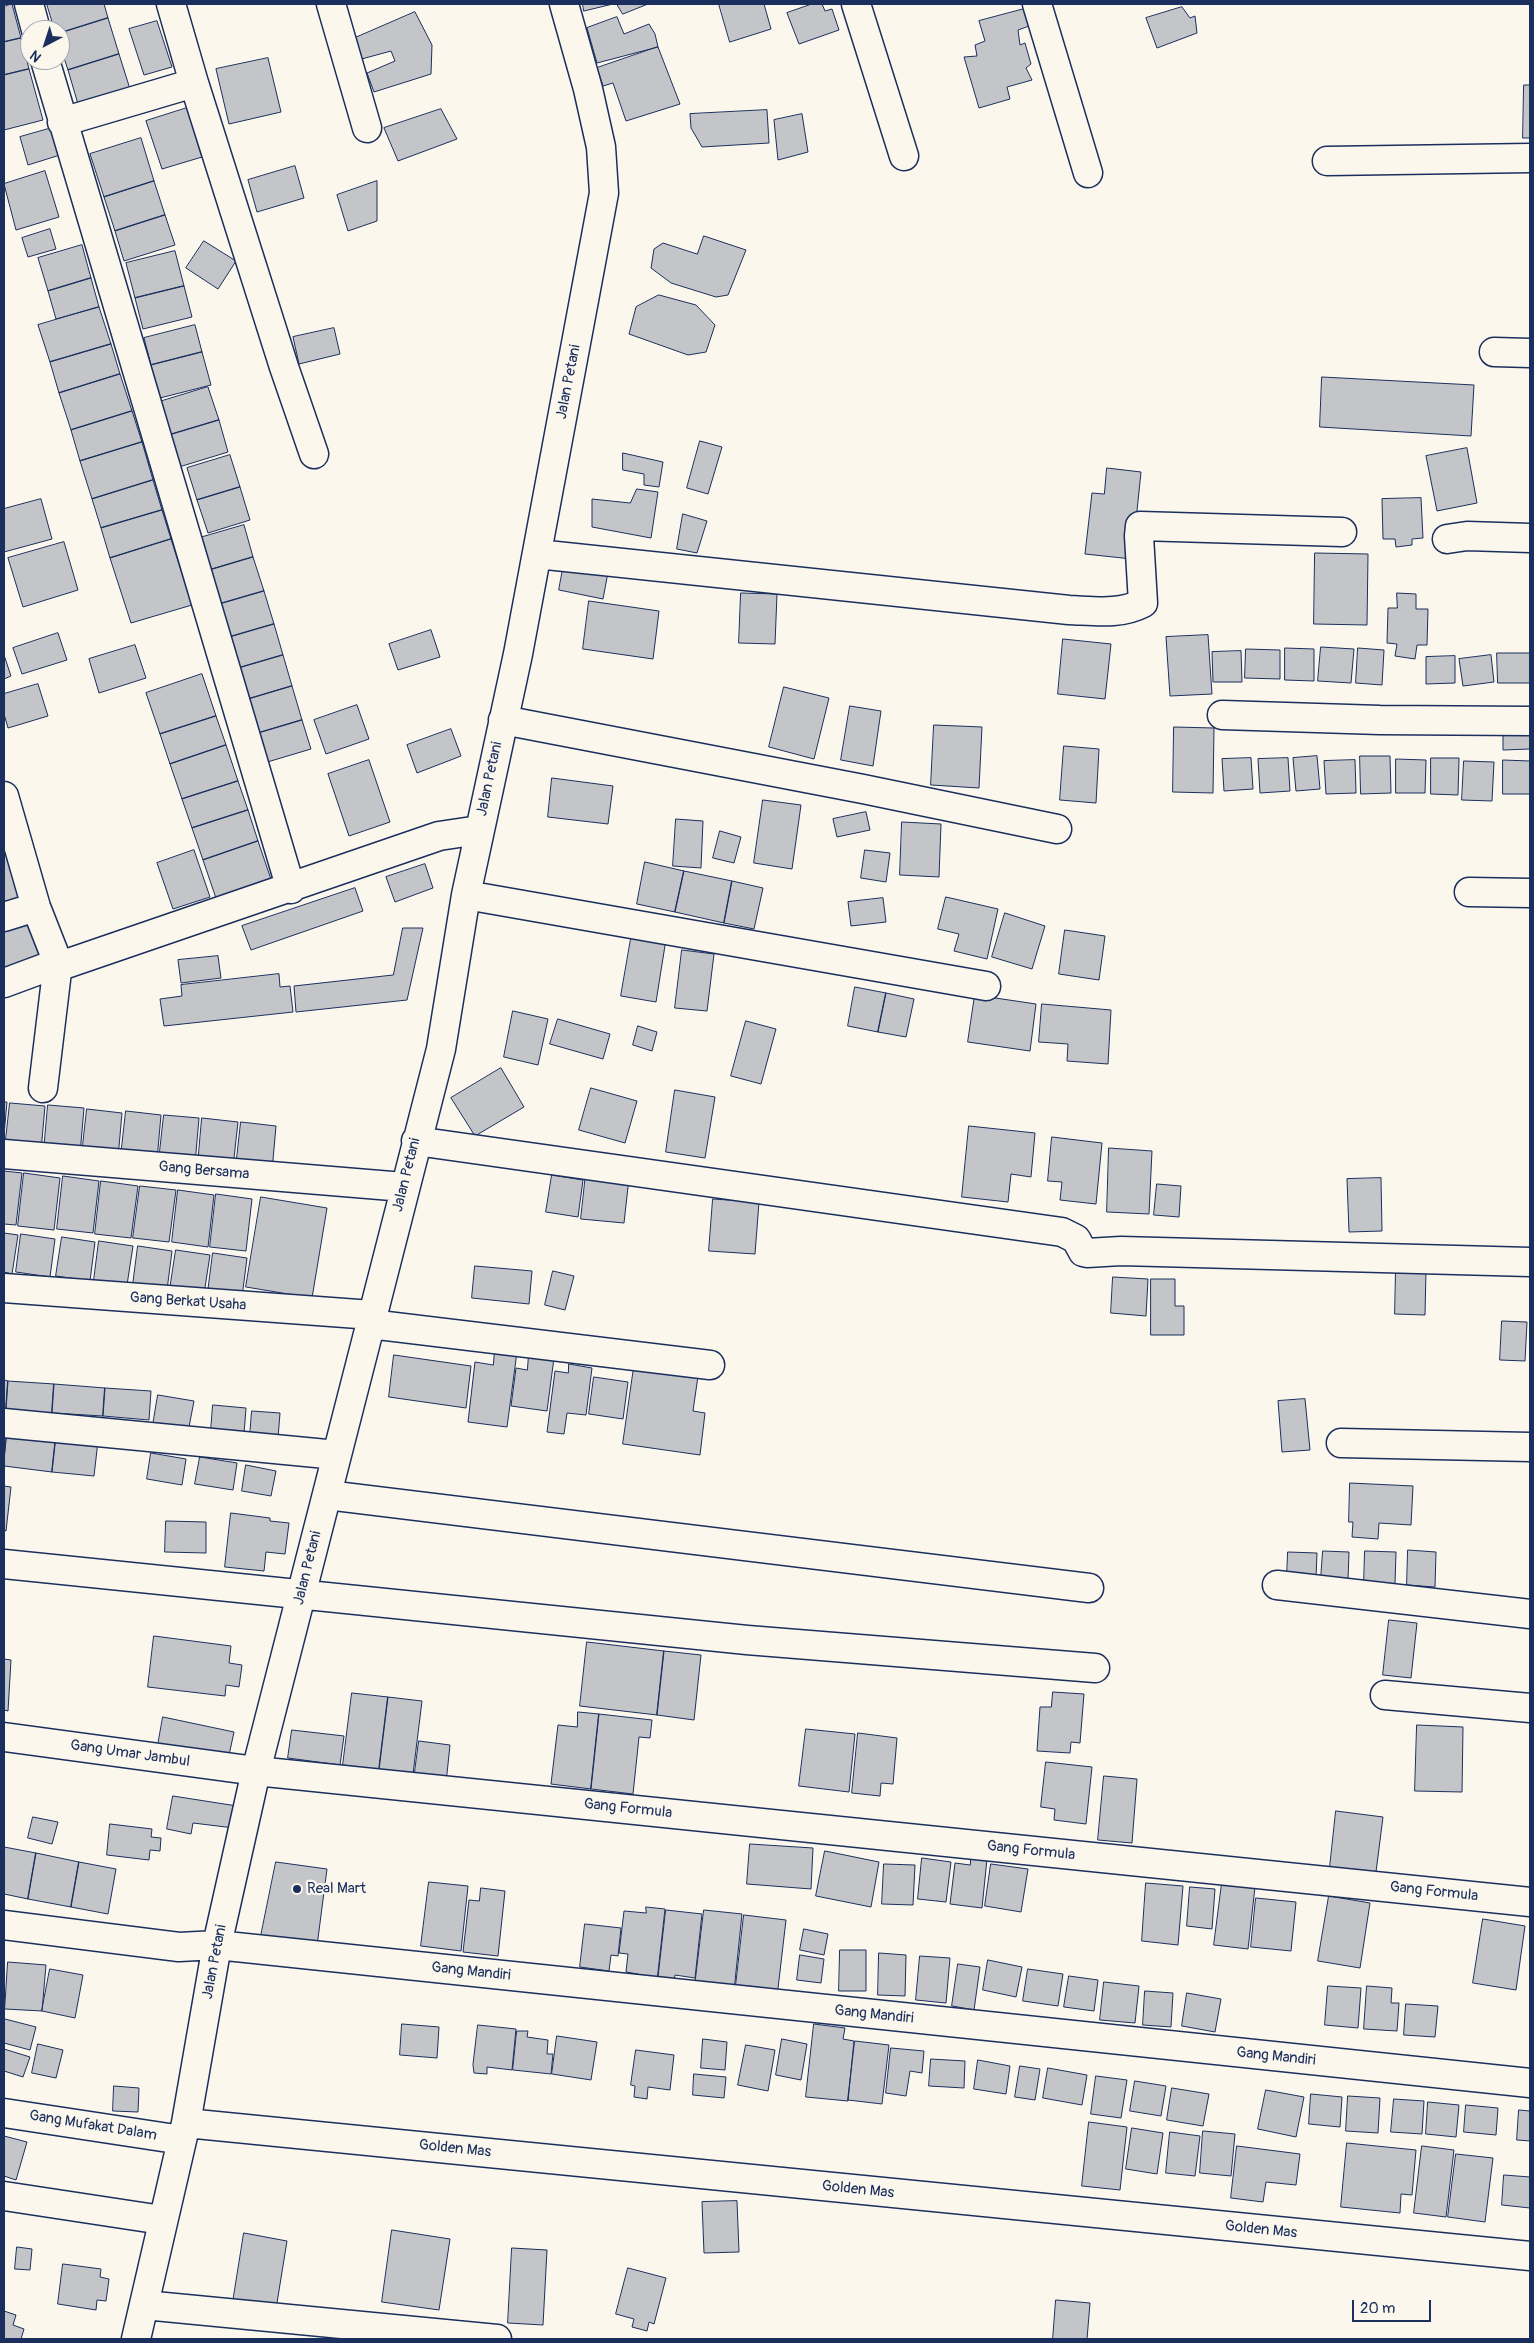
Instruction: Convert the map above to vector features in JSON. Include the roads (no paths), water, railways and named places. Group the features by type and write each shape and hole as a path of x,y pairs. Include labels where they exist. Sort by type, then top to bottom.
{"street":[{"path":"29,4 33,20"},
{"path":"171,4 194,83 284,367 314,454"},
{"path":"331,4 367,128"},
{"name":"Jalan Petani","path":"136,2339 184,2131 217,1945 256,1771 441,1048 466,895 459,834 503,720 537,554 604,193 601,147 588,89 564,4"},
{"path":"856,4 904,156"},
{"path":"1037,4 1088,173"},
{"path":"47,70 291,888"},
{"path":"62,122 194,83"},
{"path":"1327,161 1530,158"},
{"path":"1494,352 1530,353"},
{"path":"537,554 1069,610 1111,611 1130,610 1143,603 1138,536 1140,526 1342,532"},
{"path":"1447,538 1467,536 1530,538"},
{"path":"1222,715 1380,720 1530,721"},
{"path":"503,720 863,789 1057,829"},
{"path":"4,796 36,907 62,964 43,1088"},
{"path":"4,983 459,834"},
{"path":"1469,892 1530,893"},
{"path":"466,895 986,986"},
{"path":"4,917 36,907"},
{"path":"416,1141 1062,1232 1076,1240 1083,1252 1087,1254 1121,1251 1530,1262"},
{"name":"Gang Bersama","path":"4,1154 404,1187"},
{"name":"Gang Berkat Usaha","path":"4,1288 371,1320 710,1365"},
{"path":"4,1422 337,1455"},
{"path":"1341,1443 1530,1446"},
{"path":"327,1495 1089,1588"},
{"path":"4,1564 301,1595 538,1617 747,1640 1095,1668"},
{"path":"1277,1585 1530,1614"},
{"path":"1385,1695 1530,1708"},
{"name":"Gang Umar Jambul","path":"4,1737 256,1771 532,1798"},
{"name":"Gang Formula","path":"532,1798 1530,1902"},
{"name":"Gang Mandiri","path":"4,1925 179,1947 217,1945 1530,2083"},
{"name":"Gang Mufakat Dalam","path":"4,2112 184,2131"},
{"name":"Golden Mas","path":"184,2131 1530,2256"},
{"path":"4,2196 162,2220"},
{"path":"144,2305 497,2339"}],"place":[{"name":"Real Mart","path":"297,1889"}]}
